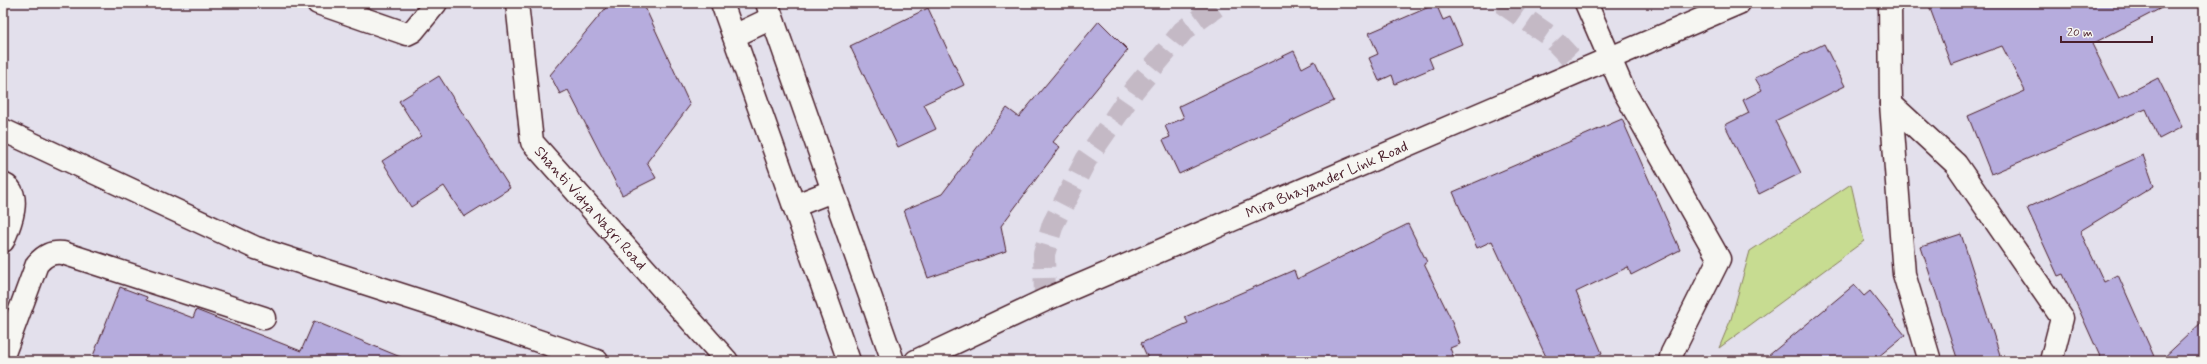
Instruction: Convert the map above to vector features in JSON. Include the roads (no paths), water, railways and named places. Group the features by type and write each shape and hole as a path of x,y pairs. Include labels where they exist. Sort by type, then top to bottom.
{"street":[{"path":"318,3 408,34 413,32 436,3"},
{"name":"Shanti Vidya Nagri Road","path":"517,3 532,142 727,361"},
{"path":"722,3 849,361"},
{"path":"1586,3 1624,91 1719,259 1672,353 1670,361"},
{"name":"Mira Bhayander Link Road","path":"916,361 1045,300 1739,3"},
{"path":"1890,3 1891,104 1904,274 1930,361"},
{"path":"734,36 769,10 893,361"},
{"path":"1891,104 1956,164 2062,318 2051,361"},
{"path":"3,130 256,248 436,306 596,361"},
{"path":"3,184 7,186 12,194 13,204 11,222 3,241"},
{"path":"794,206 832,191"},
{"path":"3,356 37,264 44,256 54,252 63,253 264,318"}],"tunnel":[{"path":"1045,300 1044,254 1053,224 1086,160 1134,90 1183,31 1221,3"},
{"path":"1502,3 1551,37 1582,70"}]}
